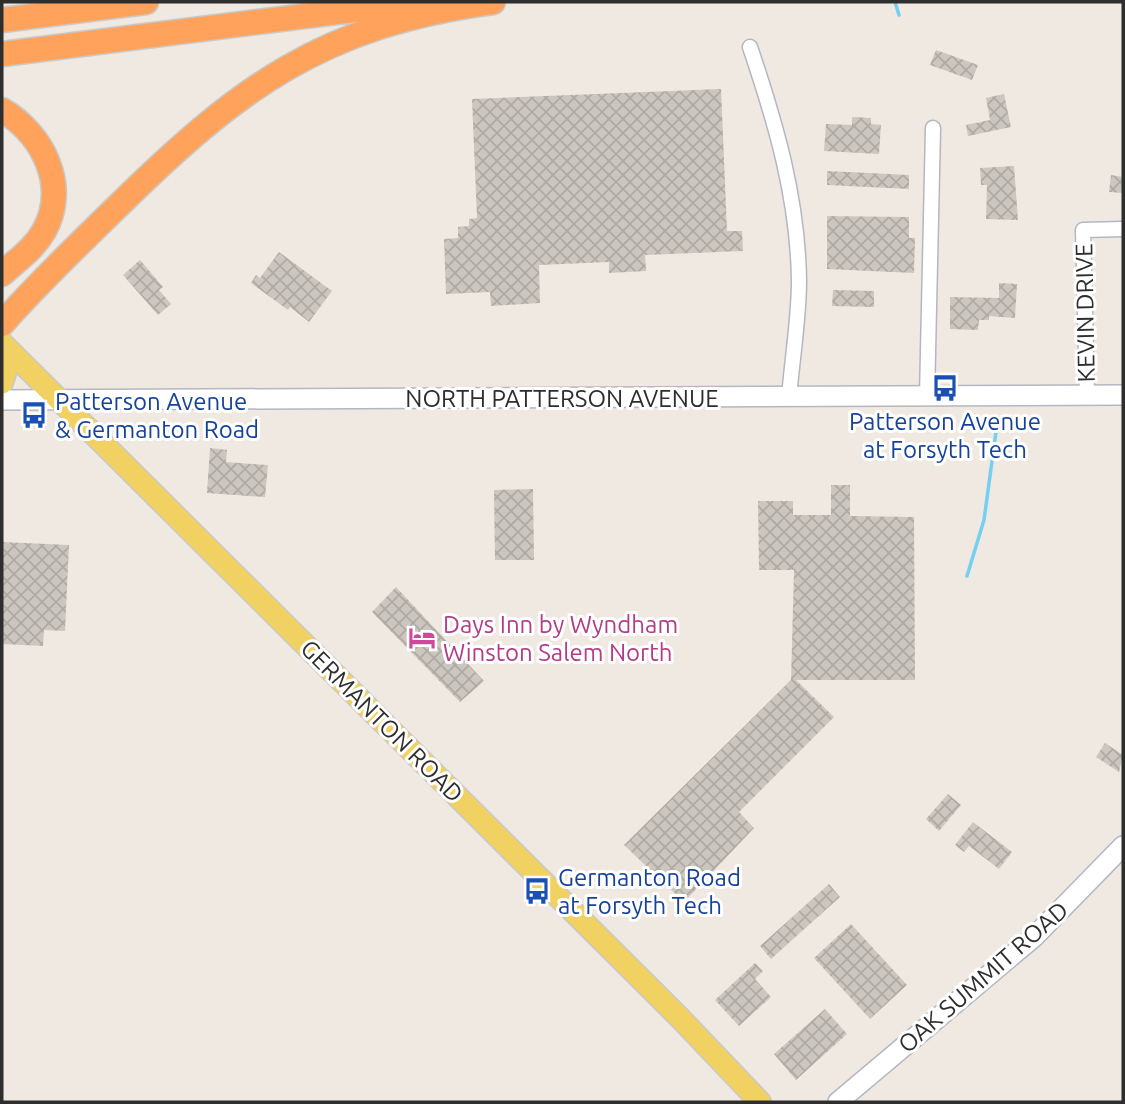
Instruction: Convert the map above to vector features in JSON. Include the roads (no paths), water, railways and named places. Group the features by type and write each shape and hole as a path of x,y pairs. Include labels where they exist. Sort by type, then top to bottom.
{"highway":[{"path":"2,20 146,2"},
{"path":"2,54 417,2"},
{"path":"2,324 33,289 143,181 244,93 296,62 352,35 411,17 493,2"},
{"path":"2,110 22,125 41,147 54,184 52,208 44,230 32,248 3,273"}],"main road":[{"name":"GERMANTON ROAD","path":"2,343 680,1018 760,1102"},
{"path":"2,350 5,373 2,383"},
{"name":"NORTH PATTERSON AVENUE","path":"2,400 1123,395"},
{"name":"OAK SUMMIT ROAD","path":"838,1102 1034,937 1123,846"}],"street":[{"path":"750,47 776,124 795,219 799,283 789,398"},
{"path":"928,397 933,128"},
{"name":"KEVIN DRIVE","path":"1087,396 1083,230 1123,229"}],"waterway":[{"path":"895,2 899,15"},
{"path":"967,576 984,520 996,432"}],"place":[{"name":"Patterson Avenue at Forsyth Tech","path":"945,388"},
{"name":"Patterson Avenue & Germanton Road","path":"34,415"},
{"name":"Days Inn by Wyndham Winston Salem North","path":"422,638"},
{"name":"Germanton Road at Forsyth Tech","path":"537,891"}]}
